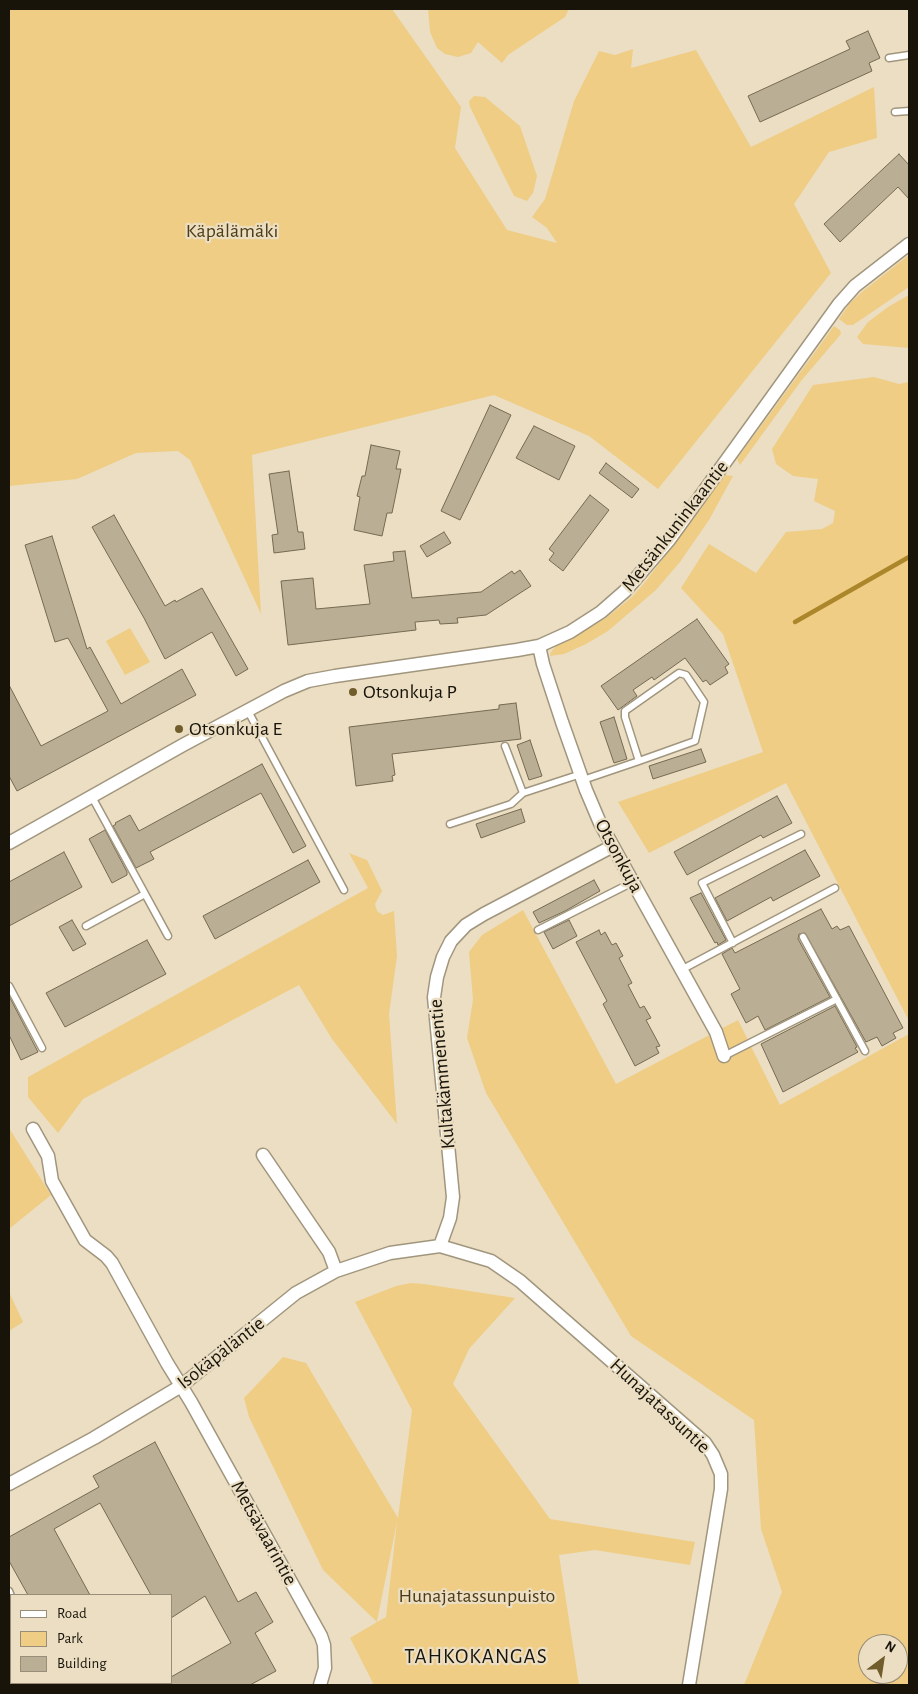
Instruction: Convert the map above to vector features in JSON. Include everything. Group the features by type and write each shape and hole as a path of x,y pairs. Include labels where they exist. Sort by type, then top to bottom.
{"street":[{"name":"Metsänkuninkaantie","path":"9,843 248,710 308,681 539,646 570,632 601,612 625,591 668,540 839,304 855,286 909,244"},
{"name":"Otsonkuja","path":"539,646 582,777 600,823 716,1032 724,1056"},
{"name":"Kultakämmenentie","path":"440,1246 450,1218 453,1197 434,996 436,978 443,957 451,941 466,925 613,846"},
{"name":"Metsävaarintie","path":"32,1129 48,1156 52,1181 85,1240 112,1263 321,1636 324,1645 325,1668 320,1685"},
{"path":"263,1155 330,1252 336,1271"},
{"name":"Isokäpäläntie","path":"9,1483 94,1438 181,1386 296,1294 336,1271 390,1253 440,1246"},
{"name":"Hunajatassuntie","path":"440,1246 491,1261 520,1281 705,1443 713,1455 721,1474 721,1488 689,1685"}],"lane":[{"path":"890,58 909,55"},
{"path":"895,112 909,111"},
{"path":"450,824 511,804 523,793 639,761 695,741 704,702 686,675 679,673 625,711 625,717 639,761"},
{"path":"248,710 344,890"},
{"path":"505,746 523,793"},
{"path":"92,796 168,936"},
{"path":"733,942 702,883 801,834"},
{"path":"538,930 633,882"},
{"path":"681,970 835,888"},
{"path":"86,926 145,894"},
{"path":"803,937 865,1051"},
{"path":"9,986 11,995 42,1048"},
{"path":"724,1056 837,999"}],"green space":[{"name":"Käpälämäki","path":"9,9 392,9 461,107 455,148 507,230 557,243 547,228 532,217 545,199 574,101 599,51 615,55 633,49 631,68 696,50 751,147 874,87 877,138 829,152 794,204 831,273 658,489 589,436 494,395 252,455 261,614 190,460 178,451 136,453 77,479 9,486"},
{"path":"428,9 569,9 565,17 508,55 502,63 478,42 471,53 458,57 445,54 437,48 430,32"},
{"path":"474,96 485,97 520,126 537,176 533,193 527,201 514,196 470,107 469,101"},
{"path":"909,255 909,287 853,325 847,325 839,319 850,303 863,291"},
{"path":"909,295 909,348 863,344 857,337 868,322 888,307"},
{"path":"834,326 840,330 841,334 801,381 740,465 737,459"},
{"path":"874,377 899,384 909,382 909,1021 786,783 649,853 618,802 763,752 723,634 681,588 709,544 756,573 786,532 822,529 833,523 835,511 814,501 818,479 793,476 776,464 772,449 813,385"},
{"path":"725,475 733,476 709,520 680,562 656,590 608,631 564,654 550,656 556,646 606,618 632,597"},
{"path":"130,628 150,662 125,675 106,641"},
{"path":"349,853 367,860 382,891 375,904 377,911 383,915 394,911 397,956 389,1014 397,1124 332,1039 299,985 83,1099 58,1133 28,1097 28,1077 368,888"},
{"path":"523,910 616,1084 738,1020 780,1105 909,1034 909,1685 744,1685 782,1592 761,1529 754,1420 631,1336 486,1093 467,1038 473,1000 469,952 482,935"},
{"path":"9,1128 51,1195 9,1229"},
{"name":"Hunajatassunpuisto","path":"411,1283 424,1284 515,1298 469,1349 453,1384 550,1519 695,1542 690,1565 595,1550 559,1555 579,1685 374,1685 350,1638 377,1622 323,1570 249,1417 244,1398 283,1357 306,1363 398,1518 412,1410 355,1302 396,1286","holes":["397,1522 386,1617 377,1622"]},
{"path":"9,1292 23,1322 9,1331"},
{"path":"9,1612 10,1684 48,1685 9,1685"}],"building":[{"path":"868,31 880,58 869,63 872,71 760,122 748,96 850,49 846,41"},
{"path":"899,154 909,165 909,199 898,187 840,242 824,224"},
{"path":"490,405 511,415 460,520 441,511"},
{"path":"534,426 575,446 559,480 516,458"},
{"path":"371,445 400,451 396,469 401,469 392,513 387,513 382,536 354,530 360,497 357,496 362,476 365,476"},
{"path":"606,463 639,489 632,498 599,473"},
{"path":"289,471 298,532 303,532 305,549 274,553 272,535 278,534 269,474"},
{"path":"590,495 609,510 563,571 549,560 554,553 549,549"},
{"path":"114,515 165,606 202,588 248,669 236,676 212,632 165,659 92,527"},
{"path":"444,532 451,543 427,557 420,546"},
{"path":"52,536 87,649 90,647 121,704 182,669 196,695 17,791 9,776 9,685 41,746 108,711 68,638 55,642 25,545"},
{"path":"405,551 412,598 481,592 512,571 514,574 520,570 531,586 486,615 457,618 458,623 440,624 439,620 415,622 416,630 288,645 281,581 313,578 316,609 370,604 364,565 394,561 393,552"},
{"path":"697,619 729,664 725,667 728,673 710,685 706,680 703,682 685,658 654,680 652,677 633,690 637,696 618,710 601,686"},
{"path":"516,703 521,739 392,754 395,775 392,776 393,781 356,786 349,727 499,709 499,705"},
{"path":"614,717 627,759 614,763 600,722"},
{"path":"530,740 542,776 529,780 517,745"},
{"path":"701,749 706,762 653,779 649,766"},
{"path":"262,764 306,846 293,853 261,793 150,852 154,859 136,868 113,826 115,823 130,815 139,831"},
{"path":"777,796 792,823 763,838 761,835 687,875 674,852"},
{"path":"521,809 525,822 481,838 476,824"},
{"path":"105,830 127,872 127,875 112,883 89,839"},
{"path":"805,850 820,876 773,901 771,897 727,921 715,898"},
{"path":"64,852 82,887 9,926 9,882"},
{"path":"308,860 320,882 215,939 203,916"},
{"path":"594,880 600,891 539,923 533,912"},
{"path":"701,893 726,940 718,945 717,942 715,943 690,898"},
{"path":"821,909 832,929 837,926 840,930 849,926 903,1028 893,1033 896,1038 882,1046 877,1037 866,1042 805,933 799,934 798,939 830,997 765,1030 758,1016 746,1023 731,994 740,989 722,954 732,948 735,953"},
{"path":"72,920 86,944 73,951 59,927"},
{"path":"569,920 577,936 553,949 544,932"},
{"path":"599,930 601,935 605,932 612,945 616,943 623,956 619,958 632,983 628,985 640,1008 644,1006 651,1018 646,1020 660,1046 656,1047 659,1053 635,1066 603,1004 607,1001 576,942"},
{"path":"147,940 166,974 65,1027 46,993"},
{"path":"9,996 38,1052 21,1060 9,1035"},
{"path":"835,1006 858,1052 783,1092 761,1044"},
{"path":"155,1442 238,1602 256,1592 273,1622 255,1633 276,1671 250,1685 157,1685 172,1684 172,1676 231,1643 205,1596 172,1617 172,1594 150,1594 100,1503 54,1529 89,1594 27,1594 9,1561 9,1537 99,1487 93,1476"}],"waterway":[{"path":"795,622 909,557"}],"place":[{"name":"Otsonkuja P","path":"353,692"},
{"name":"Otsonkuja E","path":"179,729"}],"district":[{"name":"TAHKOKANGAS","path":"476,1657"}]}
